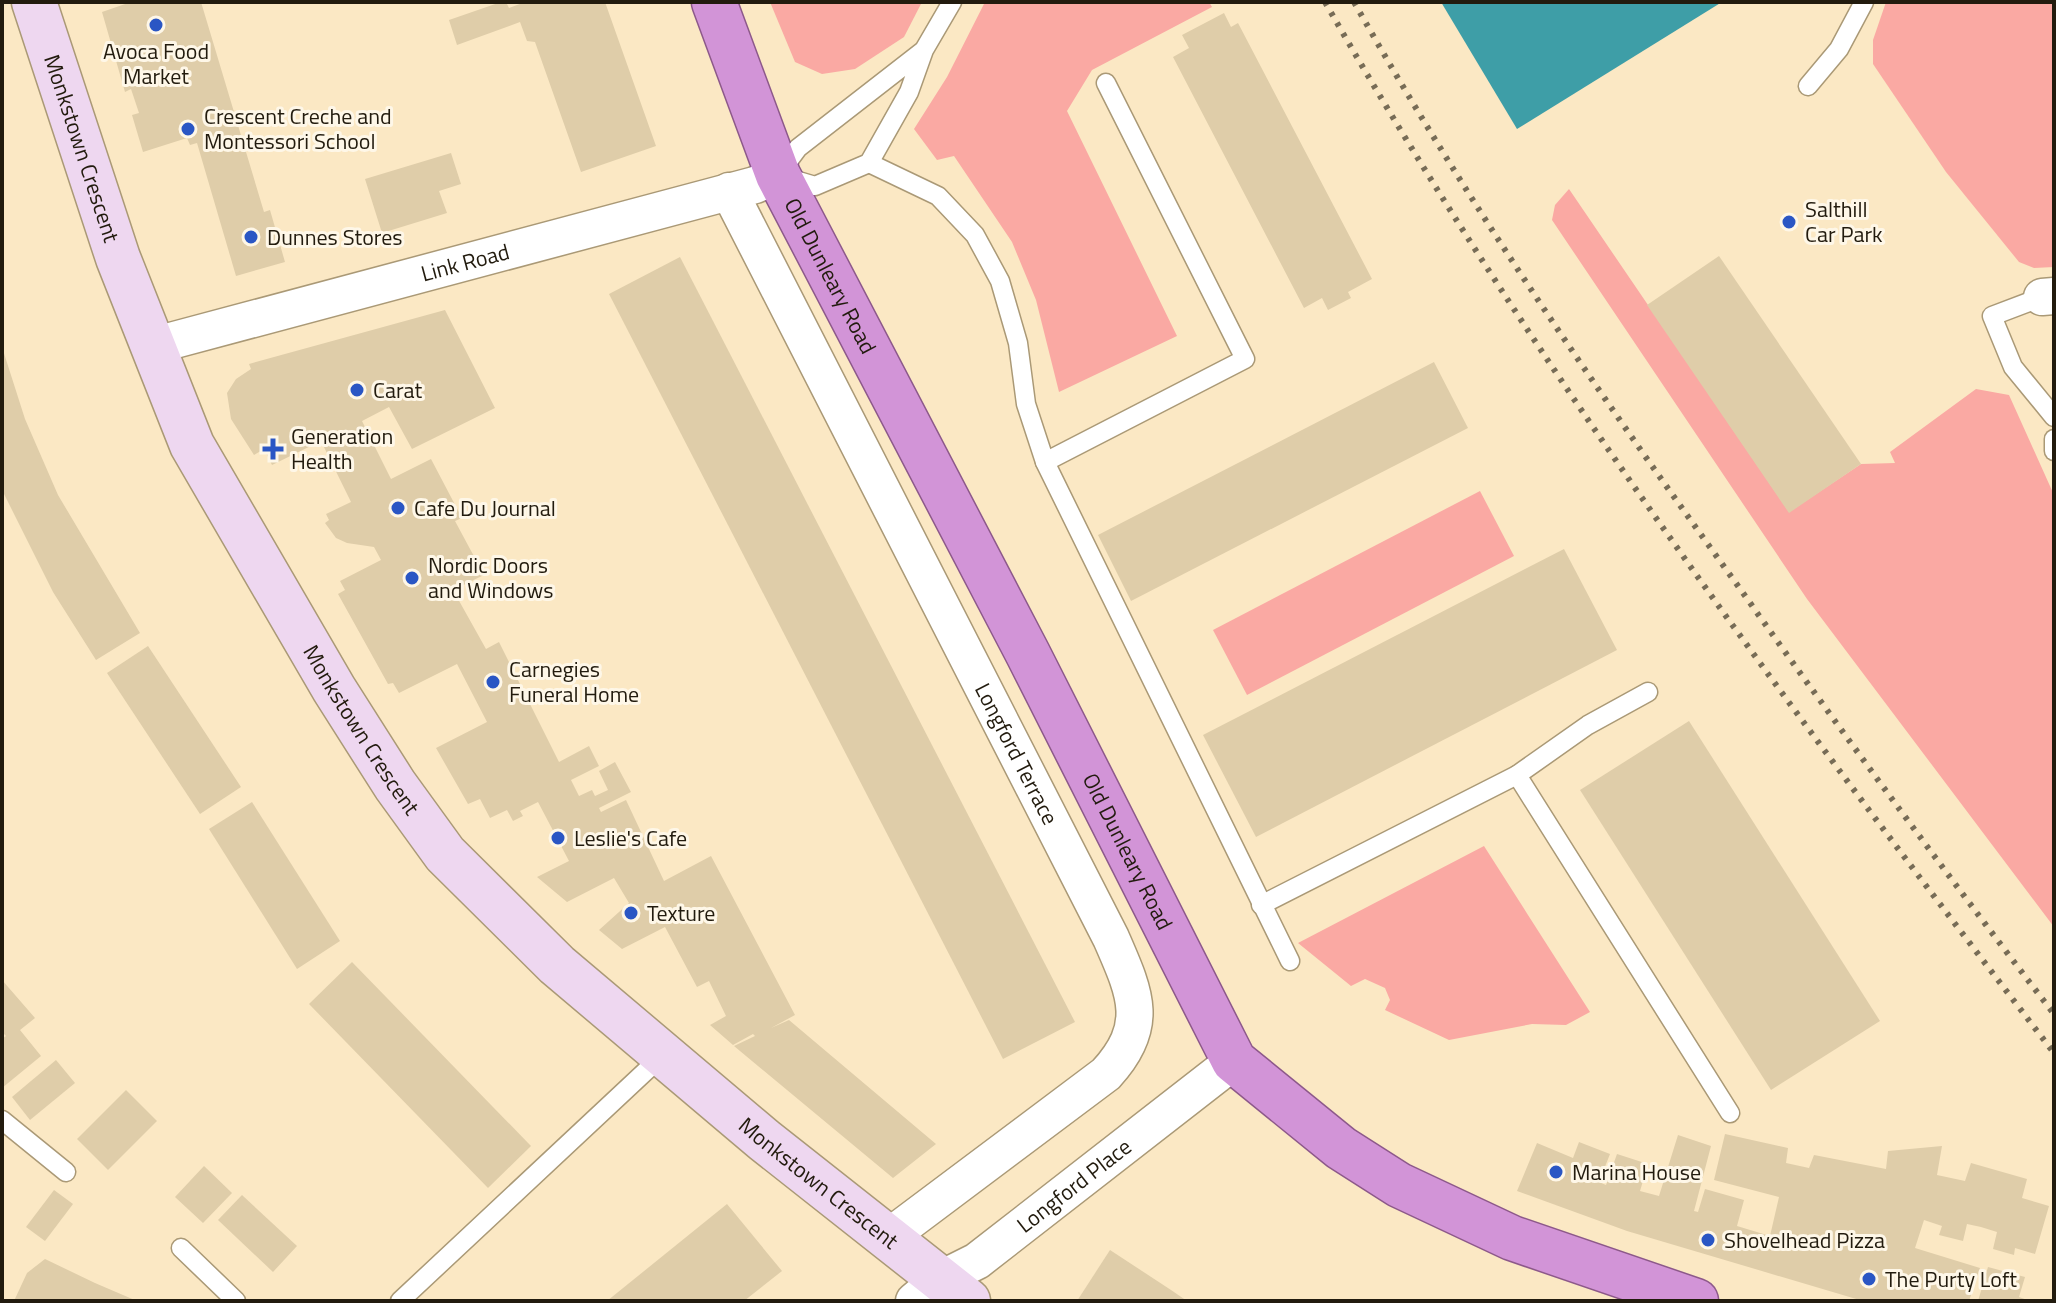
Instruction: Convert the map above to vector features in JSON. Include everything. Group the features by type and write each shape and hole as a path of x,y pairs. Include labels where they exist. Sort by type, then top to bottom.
{"highway":[{"path":"714,2 778,175"},
{"name":"Old Dunleary Road","path":"778,175 1234,1061 1341,1148 1399,1185 1512,1238 1696,1301"}],"main road":[{"name":"Monkstown Crescent","path":"34,2 118,258 192,445 273,587 395,785 445,854 557,965 886,1239 940,1294"}],"street":[{"name":"Link Road","path":"152,346 729,191 778,175"},
{"name":"Longford Terrace","path":"729,191 1111,938 1130,981 1137,1018 1125,1053 1106,1074 886,1239"},
{"name":"Longford Place","path":"940,1294 977,1261 1234,1061"}],"lane":[{"path":"924,50 798,148 778,175 815,186 869,163 909,92 924,50 952,2"},
{"path":"1808,86 1839,49 1864,2"},
{"path":"1045,462 1245,359 1106,83"},
{"path":"869,163 938,196 975,235 1000,281 1018,343 1026,404 1045,462 1290,961"},
{"path":"2048,296 1992,316 2013,367 2054,417"},
{"path":"2054,439 2054,451"},
{"path":"1261,905 1517,775 1588,725 1648,692"},
{"path":"1517,775 1730,1113"},
{"path":"400,1301 663,1055"},
{"path":"2,1120 66,1172"},
{"path":"181,1248 236,1301"}],"shaded area":[{"path":"770,2 922,2 904,37 855,69 822,74 795,62"},
{"path":"985,2 1209,2 1212,7 1092,70 1067,111 1177,336 1059,392 1036,300 1012,242 954,156 937,160 914,129 947,77"},
{"path":"1886,2 2054,2 2054,267 2034,268 2019,262 1946,172 1873,64 1873,40"},
{"path":"1569,189 1789,512 1861,464 1895,463 1890,452 1976,389 2009,395 2054,495 2054,927 1807,599 1552,220 1555,205"},
{"path":"1480,491 1514,556 1247,695 1213,630"},
{"path":"1484,846 1590,1012 1566,1025 1532,1024 1449,1040 1385,1010 1390,1000 1385,988 1365,979 1351,986 1298,943"}],"water":[{"path":"1441,2 1722,2 1517,129"}],"building":[{"path":"131,2 201,2 264,212 270,210 285,262 236,276 197,143 190,145 187,138 143,152 132,115 139,113 131,89 125,92 102,12"},
{"path":"506,2 509,8 525,2 605,2 656,146 581,172 535,42 527,41 520,22 457,45 449,20"},
{"path":"1224,13 1231,27 1238,23 1372,279 1348,292 1351,298 1328,310 1322,298 1304,308 1173,57 1189,48 1182,35"},
{"path":"451,153 461,184 439,191 447,213 382,233 365,179"},
{"path":"1719,256 1861,464 1789,513 1647,305"},
{"path":"680,257 1075,1022 1003,1059 609,294"},
{"path":"445,310 495,408 412,449 389,407 362,421 391,479 431,459 462,518 455,521 484,575 453,590 486,649 499,642 559,762 589,746 599,766 571,780 579,796 592,790 595,796 608,790 599,771 615,762 631,792 599,808 601,812 626,800 664,881 711,856 795,1015 771,1028 789,1020 936,1144 893,1178 734,1046 755,1036 753,1034 733,1045 710,1025 726,1016 709,981 697,987 665,927 622,949 599,930 629,903 614,878 567,902 537,877 569,861 538,802 520,811 523,816 513,821 507,810 490,818 480,799 468,804 436,748 487,722 457,664 399,693 393,683 388,684 338,594 345,590 340,581 381,560 374,547 336,538 325,523 329,520 326,514 351,502 321,441 272,465 264,449 254,455 231,419 227,393 236,379 251,369 249,364"},
{"path":"2,347 25,419 58,495 140,633 96,660 53,592 2,490"},
{"path":"1434,362 1468,428 1131,601 1098,535"},
{"path":"1564,549 1617,650 1256,837 1203,735"},
{"path":"148,646 241,787 200,814 107,673"},
{"path":"1689,721 1880,1021 1771,1090 1580,790"},
{"path":"252,802 340,941 297,969 209,829"},
{"path":"352,962 531,1146 488,1188 309,1004"},
{"path":"2,980 35,1018 20,1030 41,1056 2,1088 2,1039 6,1036 2,1032"},
{"path":"56,1060 75,1083 30,1120 12,1097"},
{"path":"126,1090 157,1121 108,1170 77,1139"},
{"path":"1725,1134 1788,1148 1786,1163 1809,1168 1814,1155 1886,1169 1888,1151 1942,1146 1937,1175 1965,1181 1971,1163 2027,1179 2022,1198 2049,1206 2035,1254 2015,1248 2014,1255 1993,1249 1997,1232 1981,1227 1967,1224 1963,1241 1939,1235 1942,1226 1924,1220 1915,1248 1980,1268 1969,1301 1863,1301 1627,1231 1517,1191 1537,1143 1573,1158 1579,1142 1610,1154 1599,1182 1606,1185 1617,1154 1648,1164 1640,1191 1659,1196 1678,1135 1711,1146 1694,1211 1698,1212 1705,1189 1744,1200 1737,1226 1770,1236 1779,1197 1714,1180"},
{"path":"204,1166 232,1193 203,1223 175,1197"},
{"path":"54,1190 73,1204 45,1241 26,1227"},
{"path":"242,1195 297,1246 273,1272 218,1220"},
{"path":"727,1204 782,1271 744,1301 607,1301"},
{"path":"1110,1250 1171,1290 1187,1301 1077,1301"},
{"path":"45,1259 137,1301 14,1301 27,1273"},
{"path":"1988,1267 2025,1277 2019,1297 2030,1301 1978,1301"}],"railway":[{"path":"1325,2 1407,140 1580,408 1765,670 2054,1053"},
{"path":"1354,2 1443,153 1587,372 1855,748 2054,1014"}],"place":[{"name":"Avoca Food Market","path":"156,25"},
{"name":"Crescent Creche and Montessori School","path":"188,129"},
{"name":"Salthill Car Park","path":"1789,222"},
{"name":"Dunnes Stores","path":"251,237"},
{"name":"Carat","path":"357,390"},
{"name":"Generation Health","path":"273,449"},
{"name":"Cafe Du Journal","path":"398,508"},
{"name":"Nordic Doors and Windows","path":"412,578"},
{"name":"Carnegies Funeral Home","path":"493,682"},
{"name":"Leslie's Cafe","path":"558,838"},
{"name":"Texture","path":"631,913"},
{"name":"Marina House","path":"1556,1172"},
{"name":"Shovelhead Pizza","path":"1708,1240"},
{"name":"The Purty Loft","path":"1869,1279"}]}
